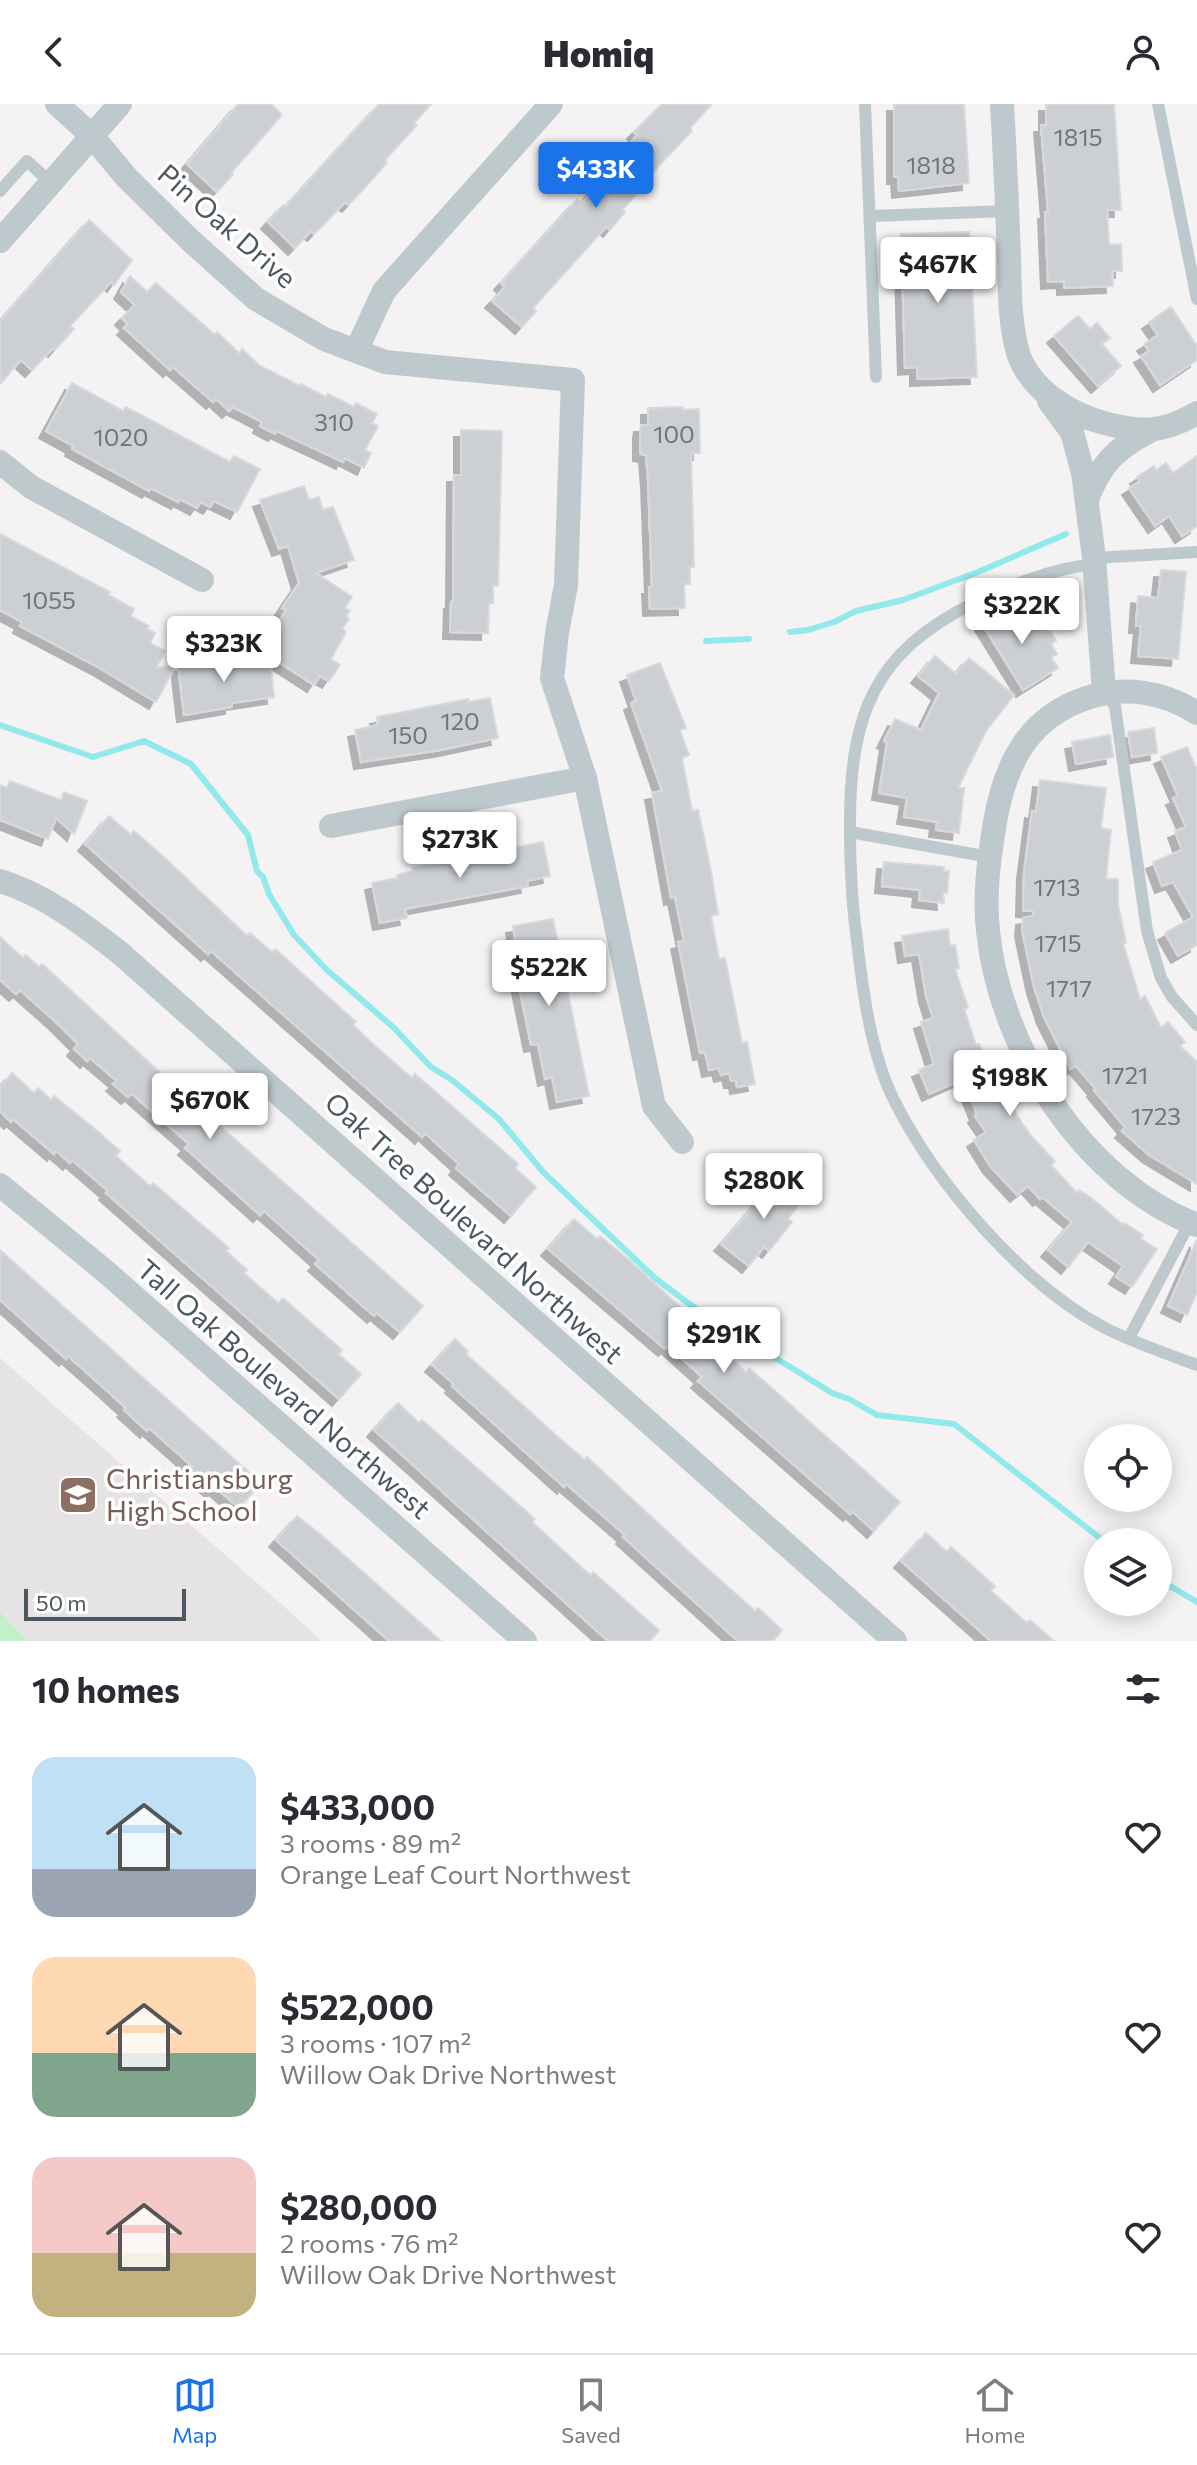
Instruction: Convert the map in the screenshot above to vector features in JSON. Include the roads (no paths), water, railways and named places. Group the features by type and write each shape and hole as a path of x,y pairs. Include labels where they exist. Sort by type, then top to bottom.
{"street":[{"name":"Pin Oak Drive","path":"57,104 92,136 196,247 256,299 324,339 385,362 573,380 566,585 552,678 585,778"},
{"path":"0,241 120,104"},
{"path":"356,351 384,291 551,104"},
{"path":"1002,104 1011,313 1019,354 1072,432 1079,452 1094,561 1104,692"},
{"path":"1042,391 1074,411 1098,421 1148,432"},
{"path":"1087,499 1098,473 1113,454 1148,432 1177,424 1197,413"},
{"path":"0,462 31,487 202,580"},
{"path":"1193,1223 1144,1195 1094,1153 1069,1125 1022,1051 1009,1021 990,953 986,903 989,857 1004,784 1020,749 1039,725 1059,709 1104,692 1154,694 1176,701 1197,713"},
{"path":"331,826 585,778 654,1106 682,1142"},
{"name":"Oak Tree Boulevard Northwest","path":"0,881 49,903 83,923 120,953 895,1641"},
{"name":"Tall Oak Boulevard Northwest","path":"0,1185 105,1271 525,1641"}],"lane":[{"path":"865,104 876,377"},
{"path":"1158,104 1197,299"},
{"path":"0,191 27,161 51,183"},
{"path":"871,216 1007,211"},
{"path":"1197,552 1094,561 1035,576 998,591 931,626 900,655 874,689 855,740 850,790 852,897 859,956 874,1042 894,1101 930,1160 996,1240 1058,1296 1108,1329 1197,1365"},
{"path":"1104,692 1115,706 1141,903 1154,957 1172,997 1197,1025"},
{"path":"850,832 989,857"},
{"path":"1129,1338 1193,1223"}],"waterway":[{"path":"790,632 808,630 856,611 903,600 1066,534"},
{"path":"706,641 749,639"},
{"path":"0,725 93,757 144,741 191,764 248,835 257,871 294,935 327,970 393,1027 431,1067 452,1080 499,1119 544,1173 656,1279 707,1317 832,1393 877,1415 954,1424 1087,1528"},
{"path":"1172,1587 1197,1602"}],"place":[{"name":"Christiansburg High School","path":"78,1495"}]}
